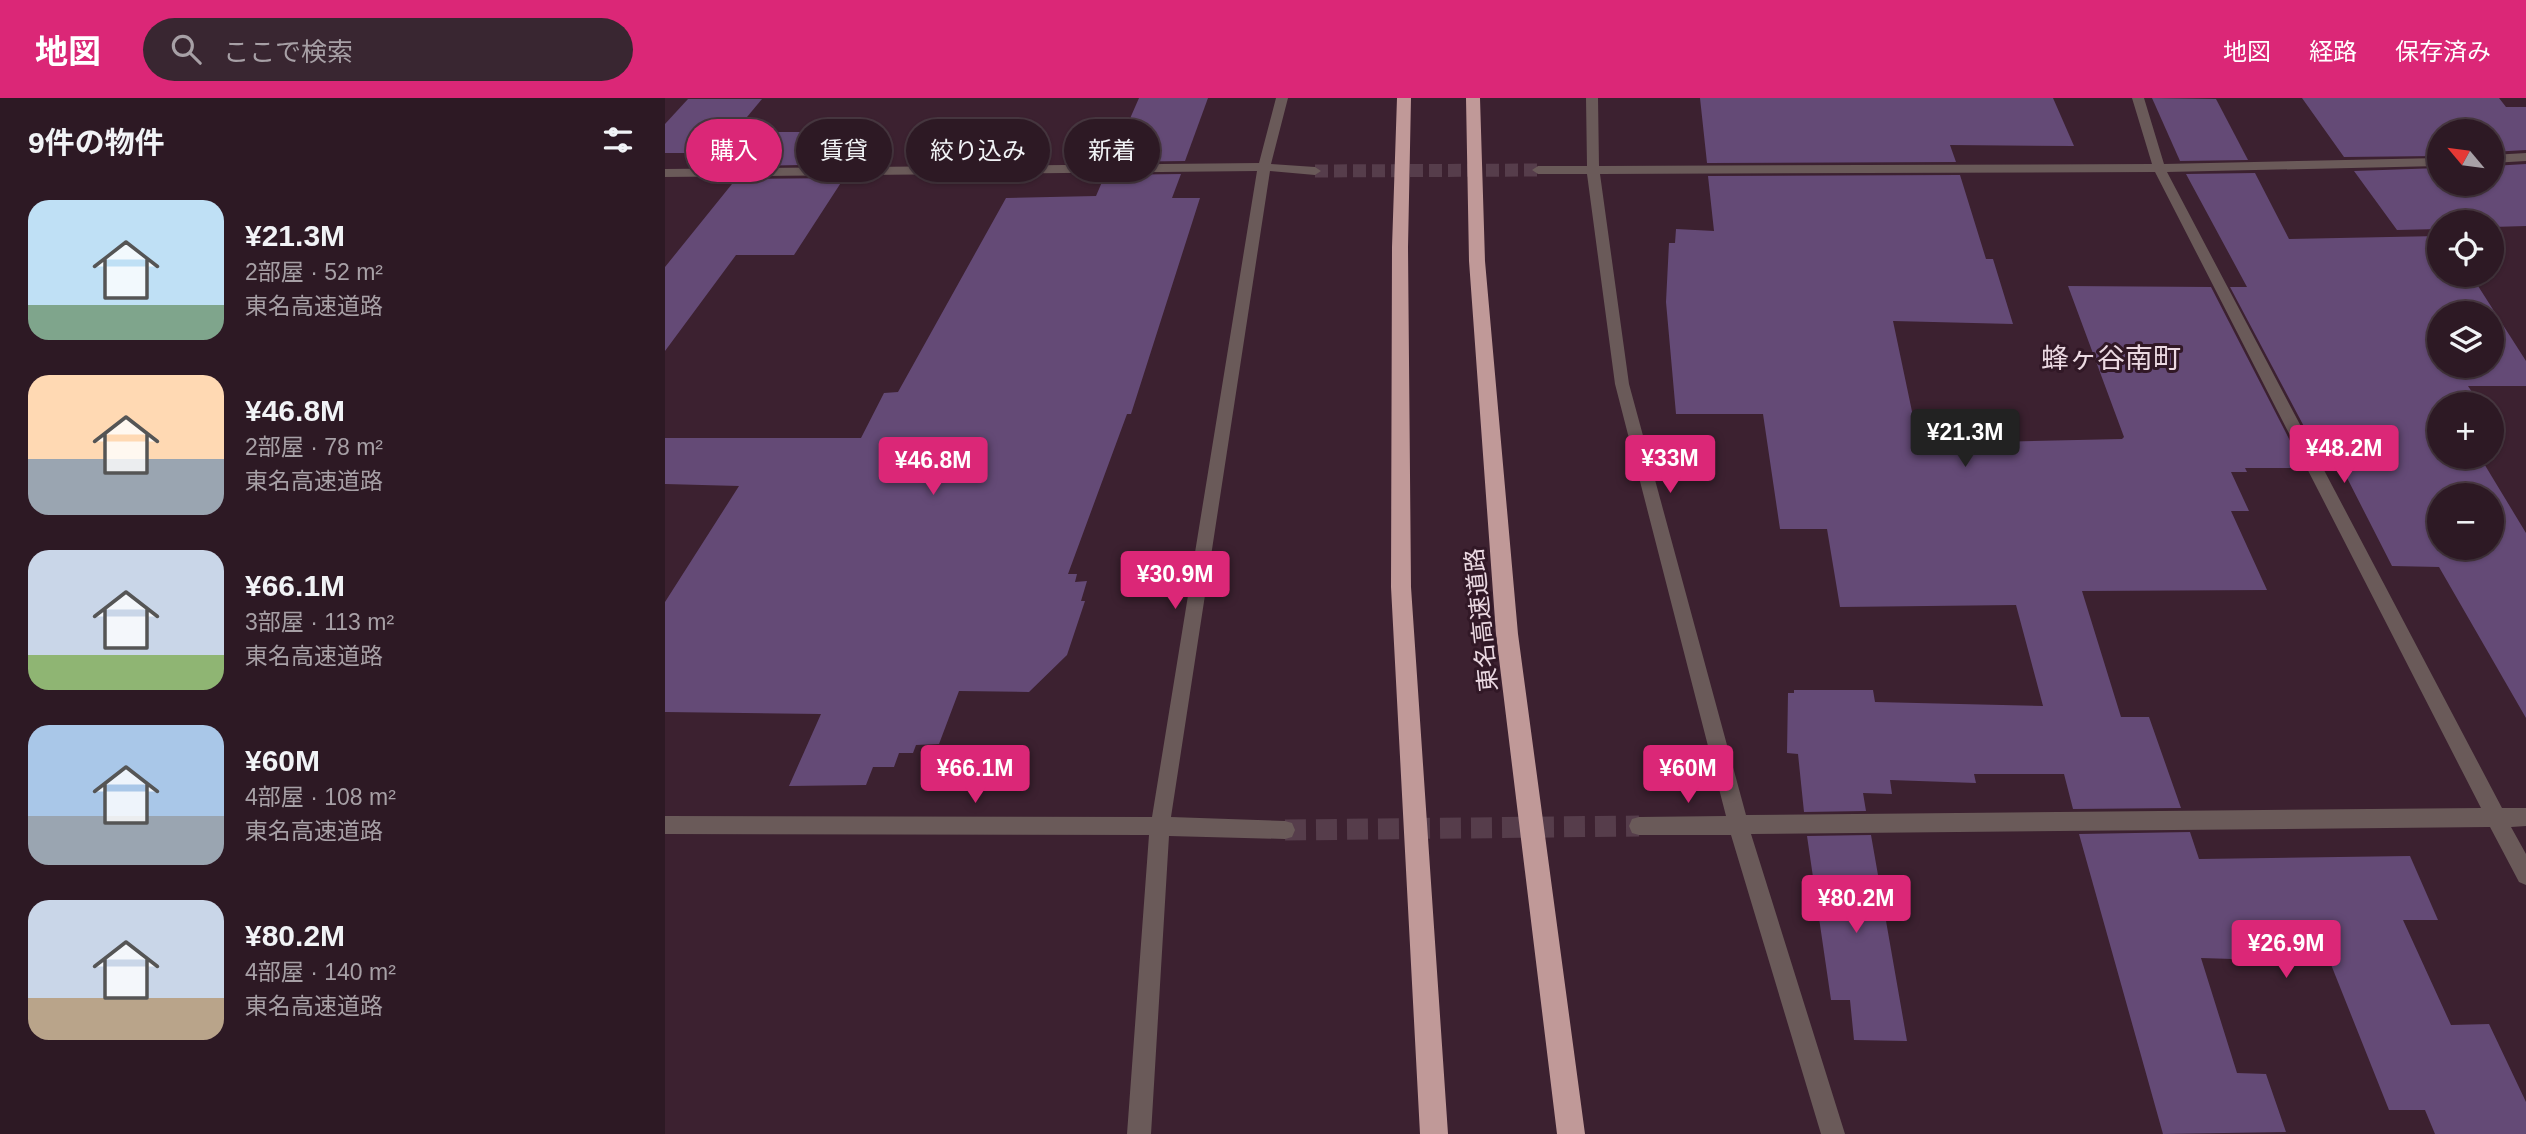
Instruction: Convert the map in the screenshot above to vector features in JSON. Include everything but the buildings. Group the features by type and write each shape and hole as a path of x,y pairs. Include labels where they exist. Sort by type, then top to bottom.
{"highway":[{"path":"1404,98 1401,587 1434,1134"},
{"name":"東名高速道路","path":"1472,98 1477,261 1507,634 1571,1134"}],"street":[{"path":"1139,1134 1160,826 1264,167 1282,98"},
{"path":"1592,98 1593,168 1622,384 1738,824 1833,1134"},
{"path":"2139,98 2159,169 2526,875"},
{"path":"2504,158 2526,157"},
{"path":"1538,170 2159,169 2427,162"},
{"path":"665,173 1264,167 1315,171"},
{"path":"1639,826 2526,817"},
{"path":"665,825 1160,826 1285,830"}],"tunnel":[{"path":"1315,171 1538,170"},
{"path":"1285,830 1639,826"}],"district":[{"name":"蜂ヶ谷南町","path":"2111,358"}]}
